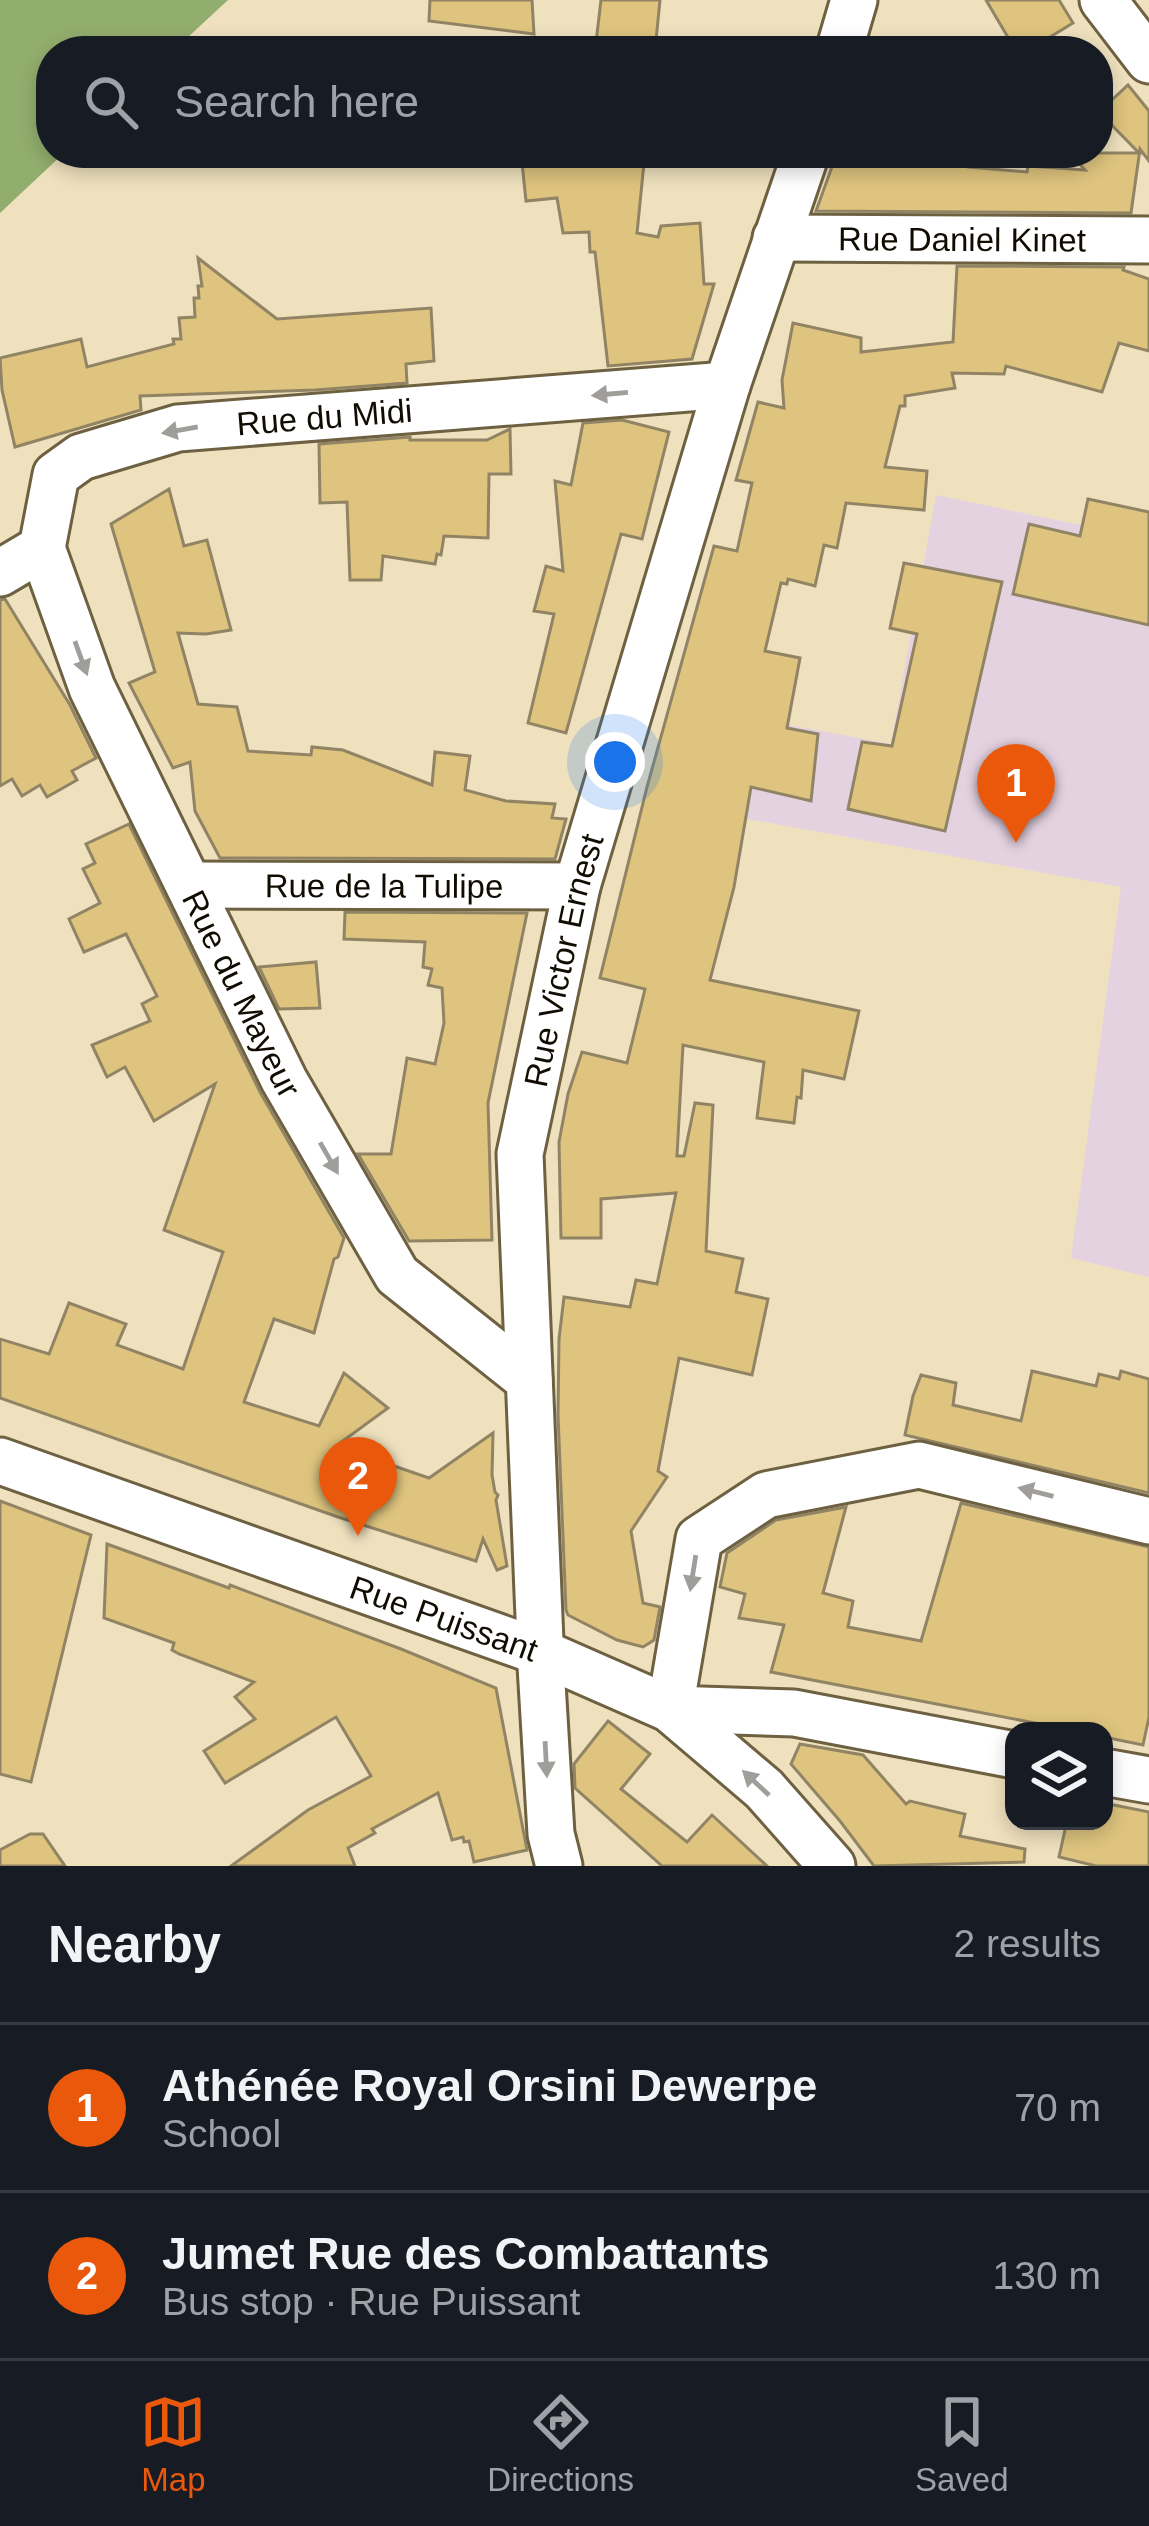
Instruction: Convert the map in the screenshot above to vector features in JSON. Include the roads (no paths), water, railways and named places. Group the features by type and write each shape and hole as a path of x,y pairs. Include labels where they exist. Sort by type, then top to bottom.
{"street":[{"path":"843,36 854,0"},
{"path":"1103,0 1149,60"},
{"name":"Rue Victor Ernest","path":"559,1866 551,1834 540,1652 520,1154 577,886 727,385 801,168"},
{"name":"Rue Daniel Kinet","path":"776,238 1149,240"},
{"name":"Rue du Midi","path":"42,548 56,475 81,457 178,428 727,385"},
{"path":"0,573 42,548"},
{"name":"Rue du Mayeur","path":"42,548 92,688 284,1080 397,1275 529,1380"},
{"name":"Rue de la Tulipe","path":"189,885 577,886"},
{"name":"Rue Puissant","path":"0,1461 540,1652 670,1708 764,1790 832,1866"},
{"path":"1005,1753 794,1713 670,1708 699,1540 766,1495 919,1465 1149,1521"},
{"path":"1113,1774 1149,1780"}],"place":[{"name":"Athénée Royal Orsini Dewerpe","path":"1016,843"},
{"name":"Jumet Rue des Combattants","path":"358,1536"}]}
